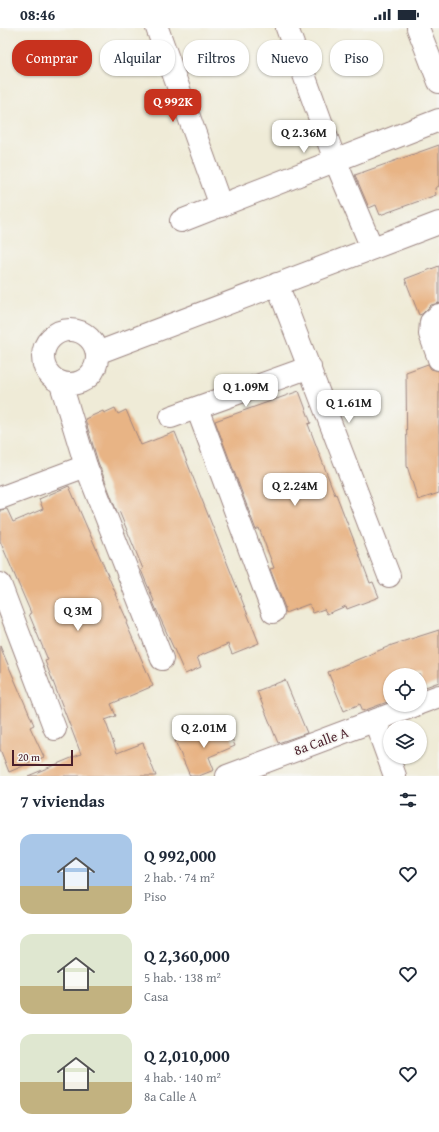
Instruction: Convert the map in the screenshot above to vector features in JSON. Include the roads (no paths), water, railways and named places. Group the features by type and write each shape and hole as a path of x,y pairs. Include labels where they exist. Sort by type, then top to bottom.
{"street":[{"path":"158,28 221,206"},
{"path":"287,28 335,160 372,248"},
{"path":"418,28 439,82"},
{"path":"181,221 439,120"},
{"path":"97,352 439,223"},
{"path":"277,284 389,576"},
{"path":"439,315 431,322 430,334 439,359"},
{"path":"67,330 77,331 87,335 94,343 97,352 96,367 88,379 75,385 61,384 52,378 45,370 42,360 43,350 48,340 56,333 67,330"},
{"path":"171,417 310,367"},
{"path":"61,384 86,466 162,659"},
{"path":"197,408 273,612"},
{"path":"0,498 86,466"},
{"path":"0,584 55,729"},
{"path":"427,700 439,696"},
{"name":"8a Calle A","path":"232,775 398,712"},
{"path":"374,721 395,776"}]}
